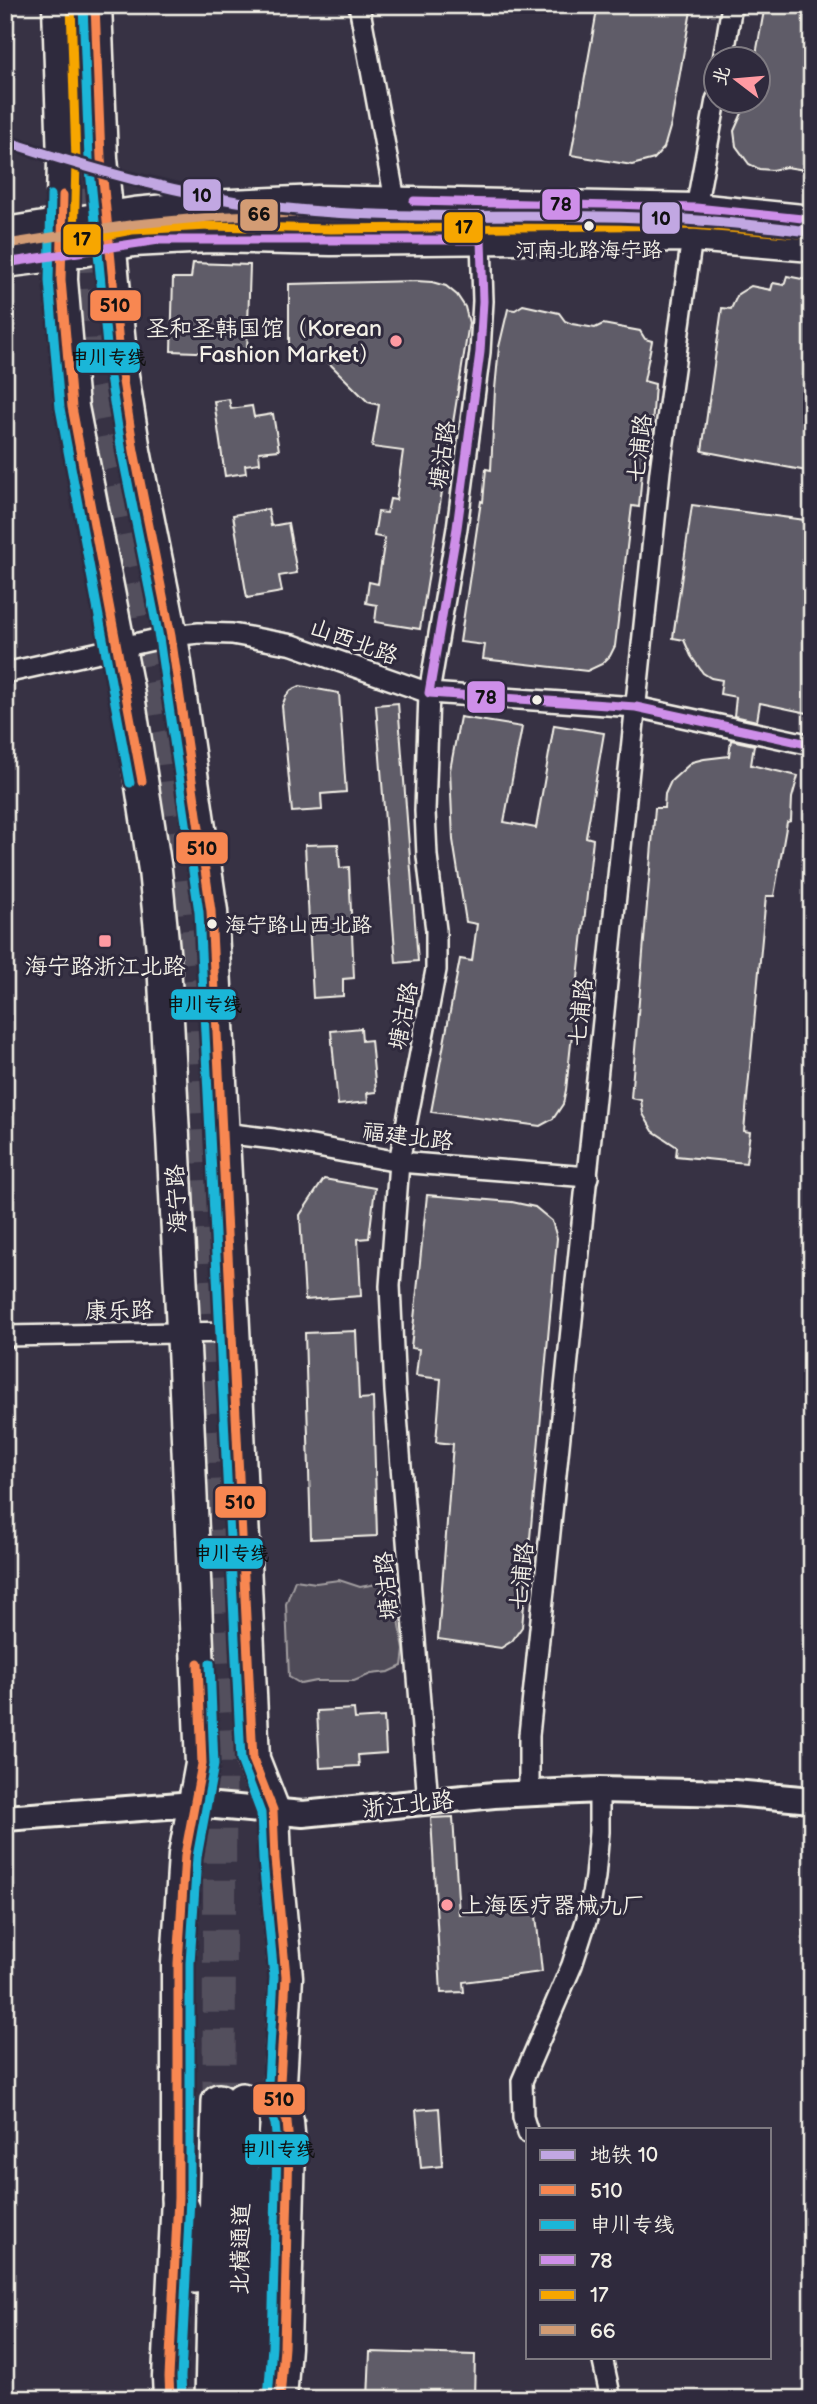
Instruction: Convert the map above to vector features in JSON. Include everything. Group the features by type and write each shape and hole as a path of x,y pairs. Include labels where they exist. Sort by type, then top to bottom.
{"highway":[{"name":"北横通道","path":"212,2399 230,2100 237,2399"},
{"path":"256,2399 279,2100"},
{"path":"178,2198 197,2241 191,2348 192,2399"}],"main road":[{"name":"海宁路","path":"59,5 64,161 61,256 72,407 119,647 142,781 160,919 183,1333 202,1764 185,1855 178,1962 178,2198 170,2399"},
{"path":"95,5 107,232 127,413 171,636 211,911 234,1332 253,1759 273,1810 286,1978 279,2100 287,2121 289,2146 284,2347 280,2399"},
{"path":"5,263 61,256 107,232 134,212 209,205 395,200 696,208 812,220"},
{"path":"5,232 61,222 159,240 692,237 812,247"}],"street":[{"path":"359,5 395,200"},
{"path":"725,46 732,5"},
{"path":"696,208 713,116"},
{"name":"七浦路","path":"529,1793 529,1735 660,471 692,237"},
{"name":"塘沽路","path":"428,1802 391,1324 391,1259 399,1162 436,970 436,930 425,821 429,694 457,528 480,352 483,301 481,240"},
{"name":"山西北路","path":"5,673 171,636 232,634 293,645 429,694 636,707 812,745"},
{"name":"福建北路","path":"223,1133 274,1139 399,1162 588,1177"},
{"name":"康乐路","path":"5,1336 234,1332"},
{"path":"526,2128 523,2117 522,2081 584,1931 595,1877 599,1790"},
{"name":"浙江北路","path":"5,1818 194,1804 303,1814 529,1793 599,1790 734,1793 812,1800"},
{"path":"602,2358 611,2399"}],"shaded area":[{"path":"295,1580 316,1583 339,1580 360,1587 393,1581 404,1650 402,1666 354,1681 316,1681 301,1684 289,1677 286,1604"}],"building":[{"path":"598,5 692,5 671,124 664,148 654,159 632,165 571,155"},
{"path":"765,5 812,5 812,171 786,167 759,169 749,164 736,146 734,131 741,116 772,116 772,46 758,46"},
{"path":"193,263 250,265 247,354 171,351 173,278 191,278"},
{"path":"787,276 812,281 812,472 702,451 722,308 731,309 738,294 751,286 771,290 773,283 784,285"},
{"path":"416,281 446,286 457,295 465,307 469,323 420,629 375,622 377,605 366,603 369,582 378,584 385,538 374,536 378,512 387,513 390,499 396,500 403,451 372,447 379,405 368,402 320,354 289,354 289,284"},
{"path":"523,305 559,313 565,321 572,324 595,328 603,324 640,331 645,339 652,341 644,381 655,384 650,455 649,461 643,460 639,507 632,506 615,646 602,664 587,671 483,659 485,645 460,642 486,469 491,470 499,347 508,309 515,310"},
{"path":"229,399 231,409 252,406 254,417 273,414 279,450 259,452 260,463 245,465 246,473 225,476 214,401"},
{"path":"692,505 812,521 812,714 760,703 757,721 734,716 736,697 720,694 722,680 703,673 684,640 673,638"},
{"path":"268,509 271,526 288,523 297,573 279,576 282,592 247,598 233,515"},
{"path":"300,686 339,693 346,792 321,794 322,810 292,812 282,706 291,690"},
{"path":"398,703 418,961 396,963 376,705"},
{"path":"460,717 522,727 504,822 536,828 554,725 604,733 586,837 593,839 566,1090 563,1104 553,1119 540,1126 431,1112 460,959 472,961 477,924 466,922 453,840 450,770"},
{"path":"731,740 754,745 751,765 798,776 774,896 766,896 744,1131 750,1132 746,1163 676,1156 677,1147 653,1131 643,1114 641,1100 631,1098 655,808 664,808 665,794 671,781 692,762 729,756"},
{"path":"338,844 340,868 349,867 354,978 343,979 343,996 313,998 305,845"},
{"path":"361,1028 362,1041 371,1040 376,1092 367,1093 368,1102 338,1105 331,1031"},
{"path":"324,1179 375,1188 369,1238 358,1239 361,1296 305,1300 300,1215"},
{"path":"427,1195 512,1202 535,1207 552,1221 557,1238 522,1627 512,1641 501,1648 438,1639 453,1444 436,1442 441,1379 416,1376 419,1349 411,1348"},
{"path":"356,1331 359,1399 373,1398 377,1536 311,1539 305,1333"},
{"path":"354,1709 355,1719 384,1717 386,1753 358,1755 359,1766 320,1768 317,1711"},
{"path":"453,1817 459,1915 535,1906 542,1972 463,1982 464,1992 441,1993 431,1818"},
{"path":"439,2108 443,2166 421,2168 416,2110"},
{"path":"370,2352 475,2355 474,2399 368,2399"}],"tunnel":[{"path":"78,189 86,371 155,738 186,1003 220,1745 219,2101"}],"metro line":[{"name":"10","path":"5,141 142,182 283,208 390,215 660,218 812,232"}],"transit line":[{"name":"17","path":"71,5 76,161 74,241 132,230 209,226 331,229 692,225 812,235"},
{"name":"申川专线","path":"83,5 89,159 110,377 122,453 159,638 199,912 241,1760 261,1813 274,1977 267,2101 275,2124 277,2146 272,2346 268,2398"},
{"name":"510","path":"95,5 101,158 122,375 134,451 171,636 211,911 253,1759 273,1810 286,1977 279,2100 287,2121 289,2146 284,2347 280,2399"},
{"name":"申川专线","path":"51,195 49,281 60,408 130,783"},
{"name":"510","path":"63,195 61,280 72,407 142,781"},
{"name":"78","path":"414,201 696,208 812,220"},
{"name":"66","path":"7,244 136,224 210,217 318,212 695,220 811,232"},
{"name":"78","path":"5,263 159,240 481,240 483,301 480,352 457,528 429,693 636,707 812,745"},
{"name":"510","path":"170,2399 178,2198 178,1963 185,1855 202,1764 198,1663"},
{"name":"申川专线","path":"182,2398 190,2198 190,1963 197,1857 214,1765 210,1663"}],"place":[{"name":"河南北路海宁路","path":"589,226"},
{"name":"圣和圣韩国馆（Korean Fashion Market）","path":"396,341"},
{"name":"海宁路山西北路","path":"212,924"},
{"name":"海宁路浙江北路","path":"105,941"},
{"name":"上海医疗器械九厂","path":"447,1905"}]}
